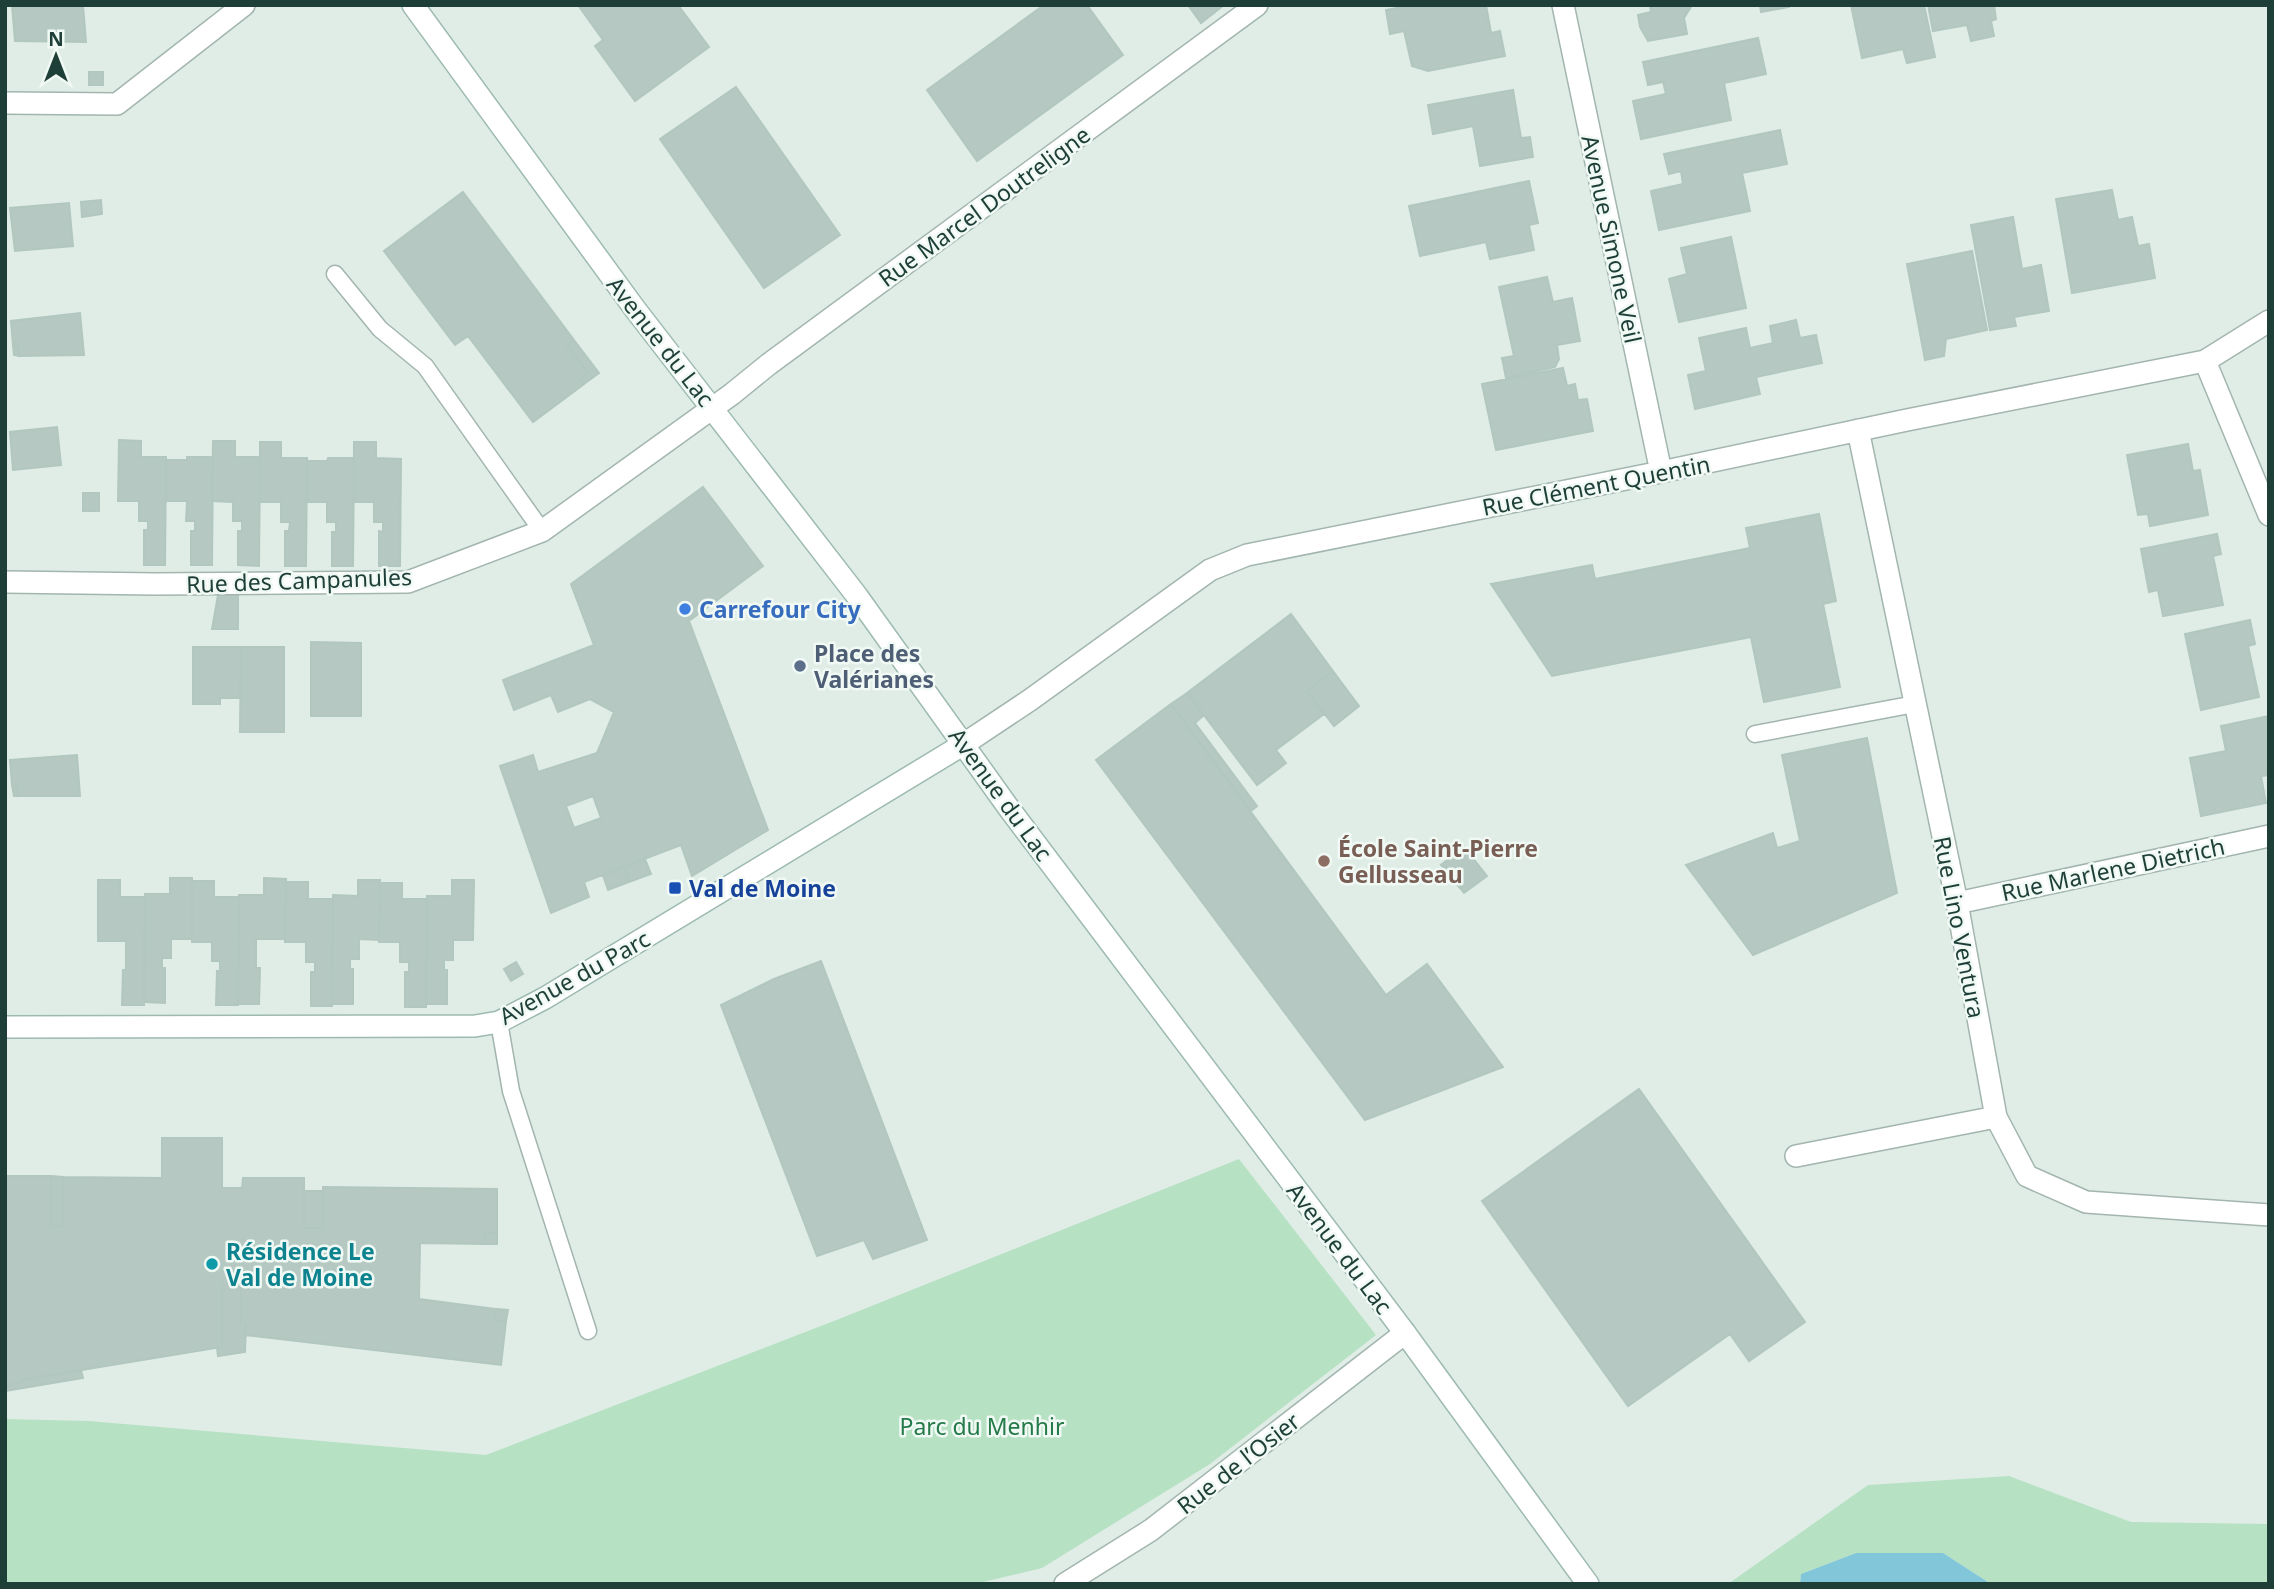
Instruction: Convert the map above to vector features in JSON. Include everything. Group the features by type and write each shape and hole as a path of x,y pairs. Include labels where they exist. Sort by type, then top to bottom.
{"street":[{"path":"5,103 117,104 244,5"},
{"name":"Avenue du Lac","path":"413,5 635,309 858,596 1017,818 1405,1333 1588,1584"},
{"name":"Rue Marcel Doutreligne","path":"712,408 1257,5"},
{"name":"Avenue Simone Veil","path":"1563,5 1661,472"},
{"name":"Rue Clément Quentin","path":"964,744 1030,701 1210,570 1247,555 2205,361 2269,321"},
{"path":"2205,361 2269,515"},
{"name":"Rue des Campanules","path":"5,582 408,582 542,531 712,408"},
{"name":"Rue Lino Ventura","path":"1858,430 1957,902 1996,1117 2027,1176 2087,1202 2269,1216"},
{"name":"Avenue du Parc","path":"5,1027 475,1026 499,1022 545,998 964,744"},
{"name":"Rue Marlene Dietrich","path":"1957,902 2269,836"},
{"path":"1797,1156 1996,1117"},
{"name":"Rue de l’Osier","path":"1065,1584 1151,1530 1405,1333"}],"lane":[{"path":"335,274 380,329 425,366 542,531"},
{"path":"1755,734 1915,704"},
{"path":"499,1022 511,1091 587,1331"}],"green space":[{"name":"Parc du Menhir","path":"1239,1159 1376,1335 1210,1464 1042,1568 975,1584 5,1584 5,1419 89,1421 486,1455 839,1319"},
{"path":"2009,1476 2131,1522 2269,1524 2269,1584 1991,1584 1943,1553 1856,1553 1801,1574 1800,1584 1728,1584 1868,1485"}],"water":[{"path":"1856,1553 1943,1553 1991,1584 1800,1584 1801,1574"}],"building":[{"path":"12,5 83,5 86,42 15,41"},
{"path":"578,5 678,5 709,47 635,101 595,46 603,40"},
{"path":"1044,5 1087,5 1123,55 977,161 927,90"},
{"path":"1188,5 1224,5 1201,23"},
{"path":"1412,5 1486,5 1491,33 1500,31 1505,56 1428,71 1412,66 1404,31 1390,34 1386,10"},
{"path":"1650,5 1692,5 1684,18 1687,34 1648,41 1640,27 1638,15 1651,12"},
{"path":"1760,5 1789,5 1789,7 1761,12"},
{"path":"1851,5 1924,5 1935,57 1907,63 1903,49 1862,58"},
{"path":"1928,5 1994,5 1996,19 1991,21 1994,36 1971,41 1967,25 1933,31"},
{"path":"1758,38 1766,74 1724,83 1731,120 1641,139 1633,101 1666,94 1663,82 1648,85 1643,62"},
{"path":"89,72 103,72 103,85 89,85"},
{"path":"736,87 840,235 764,288 660,139"},
{"path":"1513,90 1521,138 1530,137 1533,157 1480,166 1473,126 1433,134 1428,105"},
{"path":"1780,130 1787,164 1742,173 1750,211 1659,230 1651,191 1683,184 1681,171 1669,174 1664,154"},
{"path":"1529,181 1538,223 1529,225 1534,250 1490,259 1486,242 1420,256 1409,206"},
{"path":"2112,190 2118,220 2132,217 2138,246 2149,244 2155,278 2072,293 2056,199"},
{"path":"463,192 574,340 567,345 588,373 580,379 584,384 533,422 468,336 455,345 384,251"},
{"path":"101,200 102,214 82,217 81,202"},
{"path":"69,203 73,246 15,251 10,208"},
{"path":"2013,217 2022,269 2041,265 2049,311 2014,317 2016,326 1990,330 1971,225"},
{"path":"1731,237 1746,308 1679,322 1669,279 1687,274 1681,248"},
{"path":"1972,251 1987,330 1946,339 1944,356 1925,360 1907,264"},
{"path":"1547,277 1553,302 1572,298 1580,341 1557,345 1559,359 1555,367 1506,378 1502,358 1514,356 1499,287"},
{"path":"80,313 84,355 19,356 18,344 13,345 11,321"},
{"path":"1796,320 1800,338 1816,335 1822,363 1756,377 1760,394 1695,409 1688,375 1706,371 1699,338 1746,328 1750,348 1773,343 1770,326"},
{"path":"574,340 599,373 584,384 580,379 588,373 567,345"},
{"path":"18,344 19,356 14,355 13,345"},
{"path":"1563,368 1567,386 1575,384 1578,400 1587,399 1593,431 1496,450 1482,384"},
{"path":"57,427 61,465 13,470 10,432"},
{"path":"119,440 141,441 141,457 166,457 165,565 144,565 144,530 148,530 148,521 139,521 139,501 118,501"},
{"path":"213,441 235,441 235,457 260,457 259,566 238,565 238,531 242,531 242,521 233,521 233,502 212,501"},
{"path":"260,442 281,442 281,458 307,458 306,566 285,566 285,531 289,531 290,522 281,522 281,502 260,502"},
{"path":"354,442 376,442 376,458 401,459 400,566 379,566 379,531 383,532 383,522 374,522 374,502 354,502"},
{"path":"2188,444 2193,471 2200,470 2208,515 2150,526 2148,514 2138,515 2127,455"},
{"path":"187,457 213,457 212,565 191,565 191,531 195,531 195,521 186,521 187,501 166,501 166,460 187,460"},
{"path":"328,458 354,458 353,566 332,566 332,532 336,532 336,522 327,522 327,502 306,502 307,461 327,461"},
{"path":"703,487 763,566 689,621 768,830 692,876 681,845 665,851 584,882 589,897 551,913 500,766 533,755 538,772 597,753 614,712 590,699 558,712 551,695 514,710 503,680 594,645 571,584","holes":["593,796 601,818 574,828 566,806"]},
{"path":"83,493 99,493 99,511 83,511"},
{"path":"1819,514 1836,601 1823,604 1840,687 1764,702 1751,637 1552,676 1491,584 1592,565 1595,579 1750,548 1746,528"},
{"path":"2217,534 2221,554 2213,556 2223,605 2163,616 2158,590 2149,592 2141,549"},
{"path":"218,595 238,595 238,629 212,629"},
{"path":"1291,614 1333,671 1307,691 1324,714 1276,750 1286,763 1257,785 1187,693"},
{"path":"2250,620 2255,644 2248,646 2259,697 2201,710 2185,634"},
{"path":"311,642 361,643 361,716 311,716"},
{"path":"193,647 241,647 241,698 220,698 220,704 193,704"},
{"path":"241,647 284,647 284,732 240,732"},
{"path":"1333,671 1359,706 1334,726 1307,691"},
{"path":"1187,693 1204,715 1195,723 1257,806 1251,811 1171,704"},
{"path":"1171,704 1386,995 1427,964 1503,1067 1365,1120 1096,760"},
{"path":"2269,716 2269,775 2261,776 2266,803 2201,816 2190,758 2226,751 2221,726"},
{"path":"1867,738 1897,893 1753,955 1686,865 1773,833 1777,848 1800,841 1782,755"},
{"path":"77,755 80,796 18,796 17,785 12,785 10,760"},
{"path":"12,785 17,785 18,796 14,796"},
{"path":"1464,847 1487,876 1464,893 1441,865"},
{"path":"645,859 651,874 629,882 624,867"},
{"path":"624,867 629,882 608,890 603,875"},
{"path":"170,878 192,878 192,939 171,939 171,958 162,958 162,968 165,968 165,1003 144,1002 145,894 170,894"},
{"path":"264,878 286,879 285,939 256,939 256,968 260,968 259,1004 238,1004 239,895 264,895"},
{"path":"98,880 120,880 120,897 145,897 144,1005 122,1005 126,941 98,941"},
{"path":"358,880 380,880 379,940 359,939 359,959 350,959 350,969 353,969 353,1004 332,1004 333,895 358,896"},
{"path":"452,880 474,880 473,940 453,940 453,960 444,960 444,970 447,970 447,1004 426,1004 427,896 452,896"},
{"path":"192,881 214,881 214,897 239,897 238,1005 216,1005 220,961 212,961 212,942 192,942"},
{"path":"286,882 308,882 308,899 333,899 332,1006 311,1006 311,972 315,972 315,962 306,962 306,942 285,942"},
{"path":"380,883 402,883 402,899 427,899 426,1007 405,1007 405,972 409,972 409,962 400,962 400,942 379,942"},
{"path":"821,961 927,1240 873,1259 864,1240 817,1256 721,1005 774,979"},
{"path":"516,962 523,974 511,981 504,969"},
{"path":"1639,1089 1805,1322 1749,1361 1730,1334 1628,1406 1482,1201"},
{"name":"Résidence Le Val de Moine","path":"162,1138 222,1138 222,1188 242,1188 243,1178 304,1178 304,1228 323,1228 323,1187 497,1189 497,1233 485,1233 485,1244 420,1243 419,1299 496,1309 495,1320 506,1321 501,1365 245,1335 246,1323 241,1323 241,1284 222,1284 222,1347 27,1379 6,1387 5,1176 51,1176 51,1226 63,1227 63,1177 162,1178"},
{"path":"51,1176 63,1177 63,1227 51,1226"},
{"path":"304,1191 323,1191 323,1228 304,1228"},
{"path":"485,1233 497,1233 497,1244 485,1244"},
{"path":"222,1284 241,1284 241,1323 246,1323 245,1352 218,1356 217,1348 222,1347"},
{"path":"496,1309 508,1310 506,1321 495,1320"},
{"path":"81,1370 83,1378 5,1391 5,1386 27,1379"}],"place":[{"name":"Carrefour City","path":"685,609"},
{"name":"Place des Valérianes","path":"800,666"},
{"name":"École Saint-Pierre Gellusseau","path":"1324,861"},
{"name":"Val de Moine","path":"675,888"},
{"name":"Résidence Le Val de Moine","path":"212,1264"}]}
